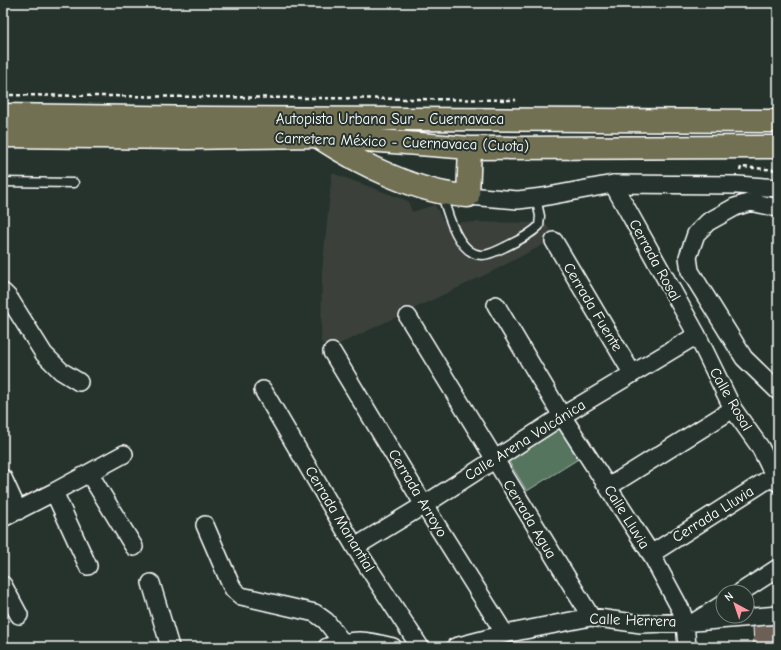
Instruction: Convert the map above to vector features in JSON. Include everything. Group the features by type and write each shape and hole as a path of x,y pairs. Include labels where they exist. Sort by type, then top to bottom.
{"highway":[{"name":"Carretera México - Cuernavaca (Cuota)","path":"3,114 206,116 778,116"},
{"name":"Autopista Urbana Sur - Cuernavaca","path":"3,114 210,118 778,121"},
{"name":"Autopista Urbana Sur - Cuernavaca","path":"3,124 778,130"},
{"name":"Carretera México - Cuernavaca (Cuota)","path":"3,136 188,138 316,136 470,148 778,147"},
{"path":"316,136 334,148 374,168 404,180 441,193 468,196 470,148"}],"street":[{"path":"468,196 518,200 613,184 737,185 778,188"},
{"name":"Cerrada Rosal","path":"613,184 697,335"},
{"path":"778,208 751,202 735,207 708,222 696,234 688,257 690,271 744,358 778,391"},
{"name":"Cerrada Fuente","path":"554,241 632,374"},
{"path":"3,292 9,298 44,354 61,371 79,382"},
{"path":"496,305 562,416"},
{"name":"Cerrada Agua","path":"408,317 591,617"},
{"name":"Calle Arena Volcánica","path":"355,547 424,505 562,416 697,335"},
{"name":"Calle Rosal","path":"697,335 733,409 760,447 776,479"},
{"name":"Cerrada Arroyo","path":"332,352 424,505 505,634"},
{"name":"Cerrada Manantial","path":"263,390 355,547 420,647"},
{"path":"608,487 733,409"},
{"name":"Calle Lluvia","path":"562,416 651,554 689,622 687,647"},
{"path":"3,478 10,514 124,454"},
{"path":"89,473 134,548"},
{"name":"Cerrada Lluvia","path":"651,554 776,479"},
{"path":"54,492 88,566"},
{"path":"205,525 230,583 234,590 241,596 315,614 326,621 335,644 367,641 393,647"},
{"path":"753,584 778,568"},
{"path":"151,583 170,647"},
{"path":"3,584 19,615"},
{"name":"Calle Herrera","path":"689,622 715,608"},
{"name":"Calle Herrera","path":"455,647 505,634 591,617 641,624 778,615"}],"lane":[{"path":"3,182 74,183"},
{"path":"441,193 452,228 463,244 471,252 481,255 492,253 529,235 539,226 540,216 536,198"}],"path":[{"path":"3,95 522,100"},
{"path":"741,167 778,170"}],"shaded area":[{"path":"332,173 408,201 412,212 435,205 444,222 545,223 556,238 491,272 329,349 321,342 322,272"}],"green space":[{"path":"564,425 583,456 527,491 508,460"}],"building":[{"path":"778,624 778,647 754,647 753,626"}]}
